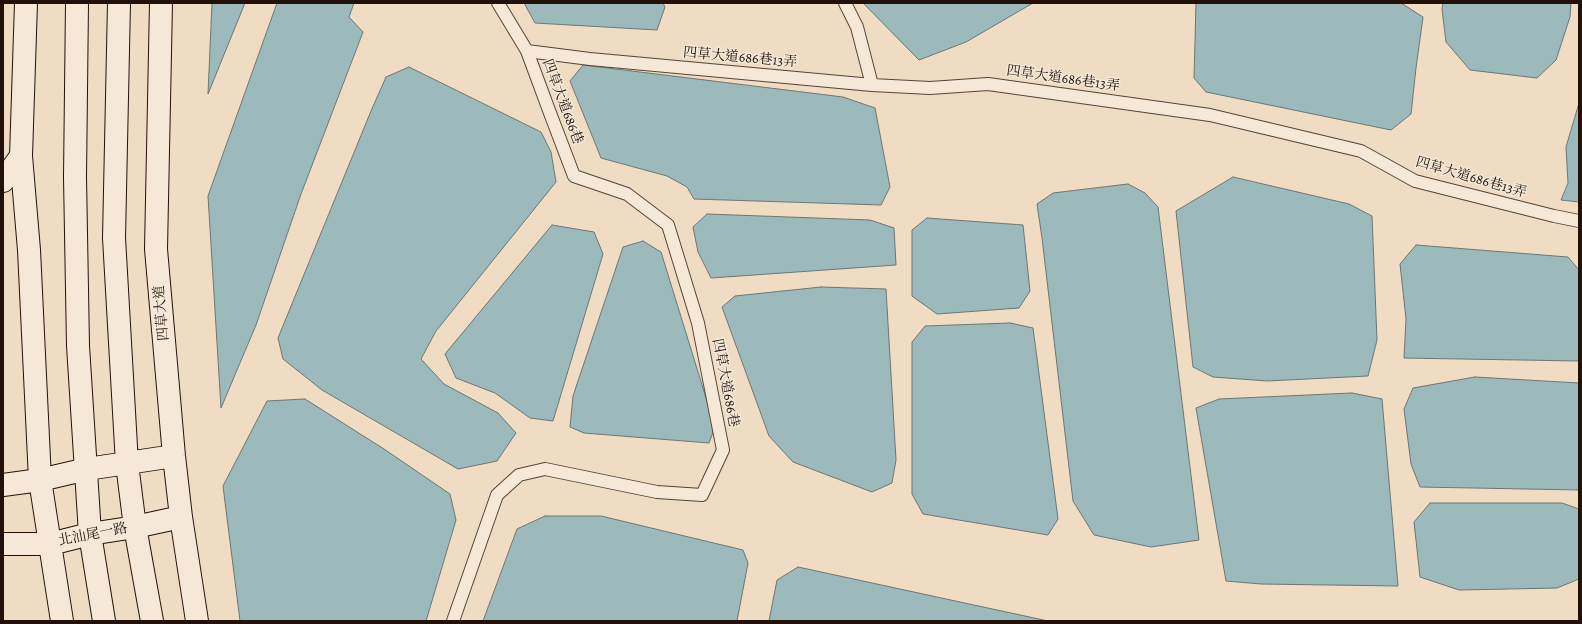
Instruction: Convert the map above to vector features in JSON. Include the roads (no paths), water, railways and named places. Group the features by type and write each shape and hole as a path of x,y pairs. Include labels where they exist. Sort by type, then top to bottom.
{"street":[{"path":"26,3 21,156 29,250 40,480 62,621"},
{"path":"77,3 76,208 78,346 90,534 104,621"},
{"path":"119,3 114,238 127,464 135,527 152,621"},
{"name":"四草大道","path":"161,3 156,249 174,456 181,517 197,621"},
{"path":"3,181 21,156"},
{"path":"3,485 40,480 87,469 174,456"},
{"name":"北汕尾一路","path":"3,544 50,544 90,534 135,527 181,517"}],"lane":[{"name":"四草大道686巷","path":"453,621 496,495 519,475 545,469 657,492 702,495 723,450 698,323 668,225 627,194 574,176 528,51 498,3"},
{"path":"845,3 857,27 872,85"},
{"name":"四草大道686巷13弄","path":"528,51 872,85 930,88 988,84 1210,115 1361,151 1415,181 1579,221"}],"water":[{"path":"212,3 245,3 208,94"},
{"path":"277,3 354,3 349,17 363,32 301,194 256,325 221,408 208,196"},
{"path":"524,3 663,3 665,7 657,30 535,23"},
{"path":"863,3 1033,3 966,42 919,60"},
{"path":"1196,3 1401,3 1423,17 1411,114 1391,130 1206,92 1194,78"},
{"path":"1443,3 1571,3 1570,17 1556,60 1537,78 1470,70 1446,42 1442,9"},
{"path":"583,65 843,97 875,108 890,187 881,205 694,199 687,187 667,176 601,158 570,81"},
{"path":"409,67 541,132 551,152 556,182 436,331 421,359 444,384 498,413 516,433 497,461 458,469 322,390 283,359 278,338 386,77"},
{"path":"1579,103 1579,202 1561,200 1568,183 1566,147"},
{"path":"1233,177 1349,204 1372,216 1377,340 1368,376 1267,381 1213,377 1193,367 1176,211"},
{"path":"1128,184 1145,193 1158,207 1199,540 1151,547 1094,535 1073,501 1037,204 1053,193"},
{"path":"707,214 870,220 894,228 896,265 711,278 698,252 693,227"},
{"path":"927,218 1023,225 1030,291 1019,308 937,314 912,296 912,230"},
{"path":"552,225 594,232 603,254 553,421 530,418 495,393 456,378 445,354"},
{"path":"643,241 661,252 715,427 709,443 584,433 570,427 573,396 623,247"},
{"path":"1416,245 1568,257 1579,270 1579,361 1404,358 1406,319 1400,264"},
{"path":"821,287 886,289 896,460 892,483 872,492 793,462 769,436 722,307 735,296"},
{"path":"1010,323 1033,328 1058,519 1048,535 923,514 912,494 912,342 925,326"},
{"path":"1475,377 1579,383 1579,490 1420,487 1411,464 1404,409 1413,388"},
{"path":"1352,393 1382,399 1398,586 1261,584 1226,581 1196,408 1219,399"},
{"path":"305,399 384,449 450,494 456,520 426,621 240,621 223,486 267,401"},
{"path":"1430,503 1562,503 1579,509 1579,579 1557,588 1459,590 1420,577 1414,522"},
{"path":"545,516 601,516 743,550 748,563 737,621 483,621 517,529"},
{"path":"798,567 1048,621 769,621 777,580"}]}
